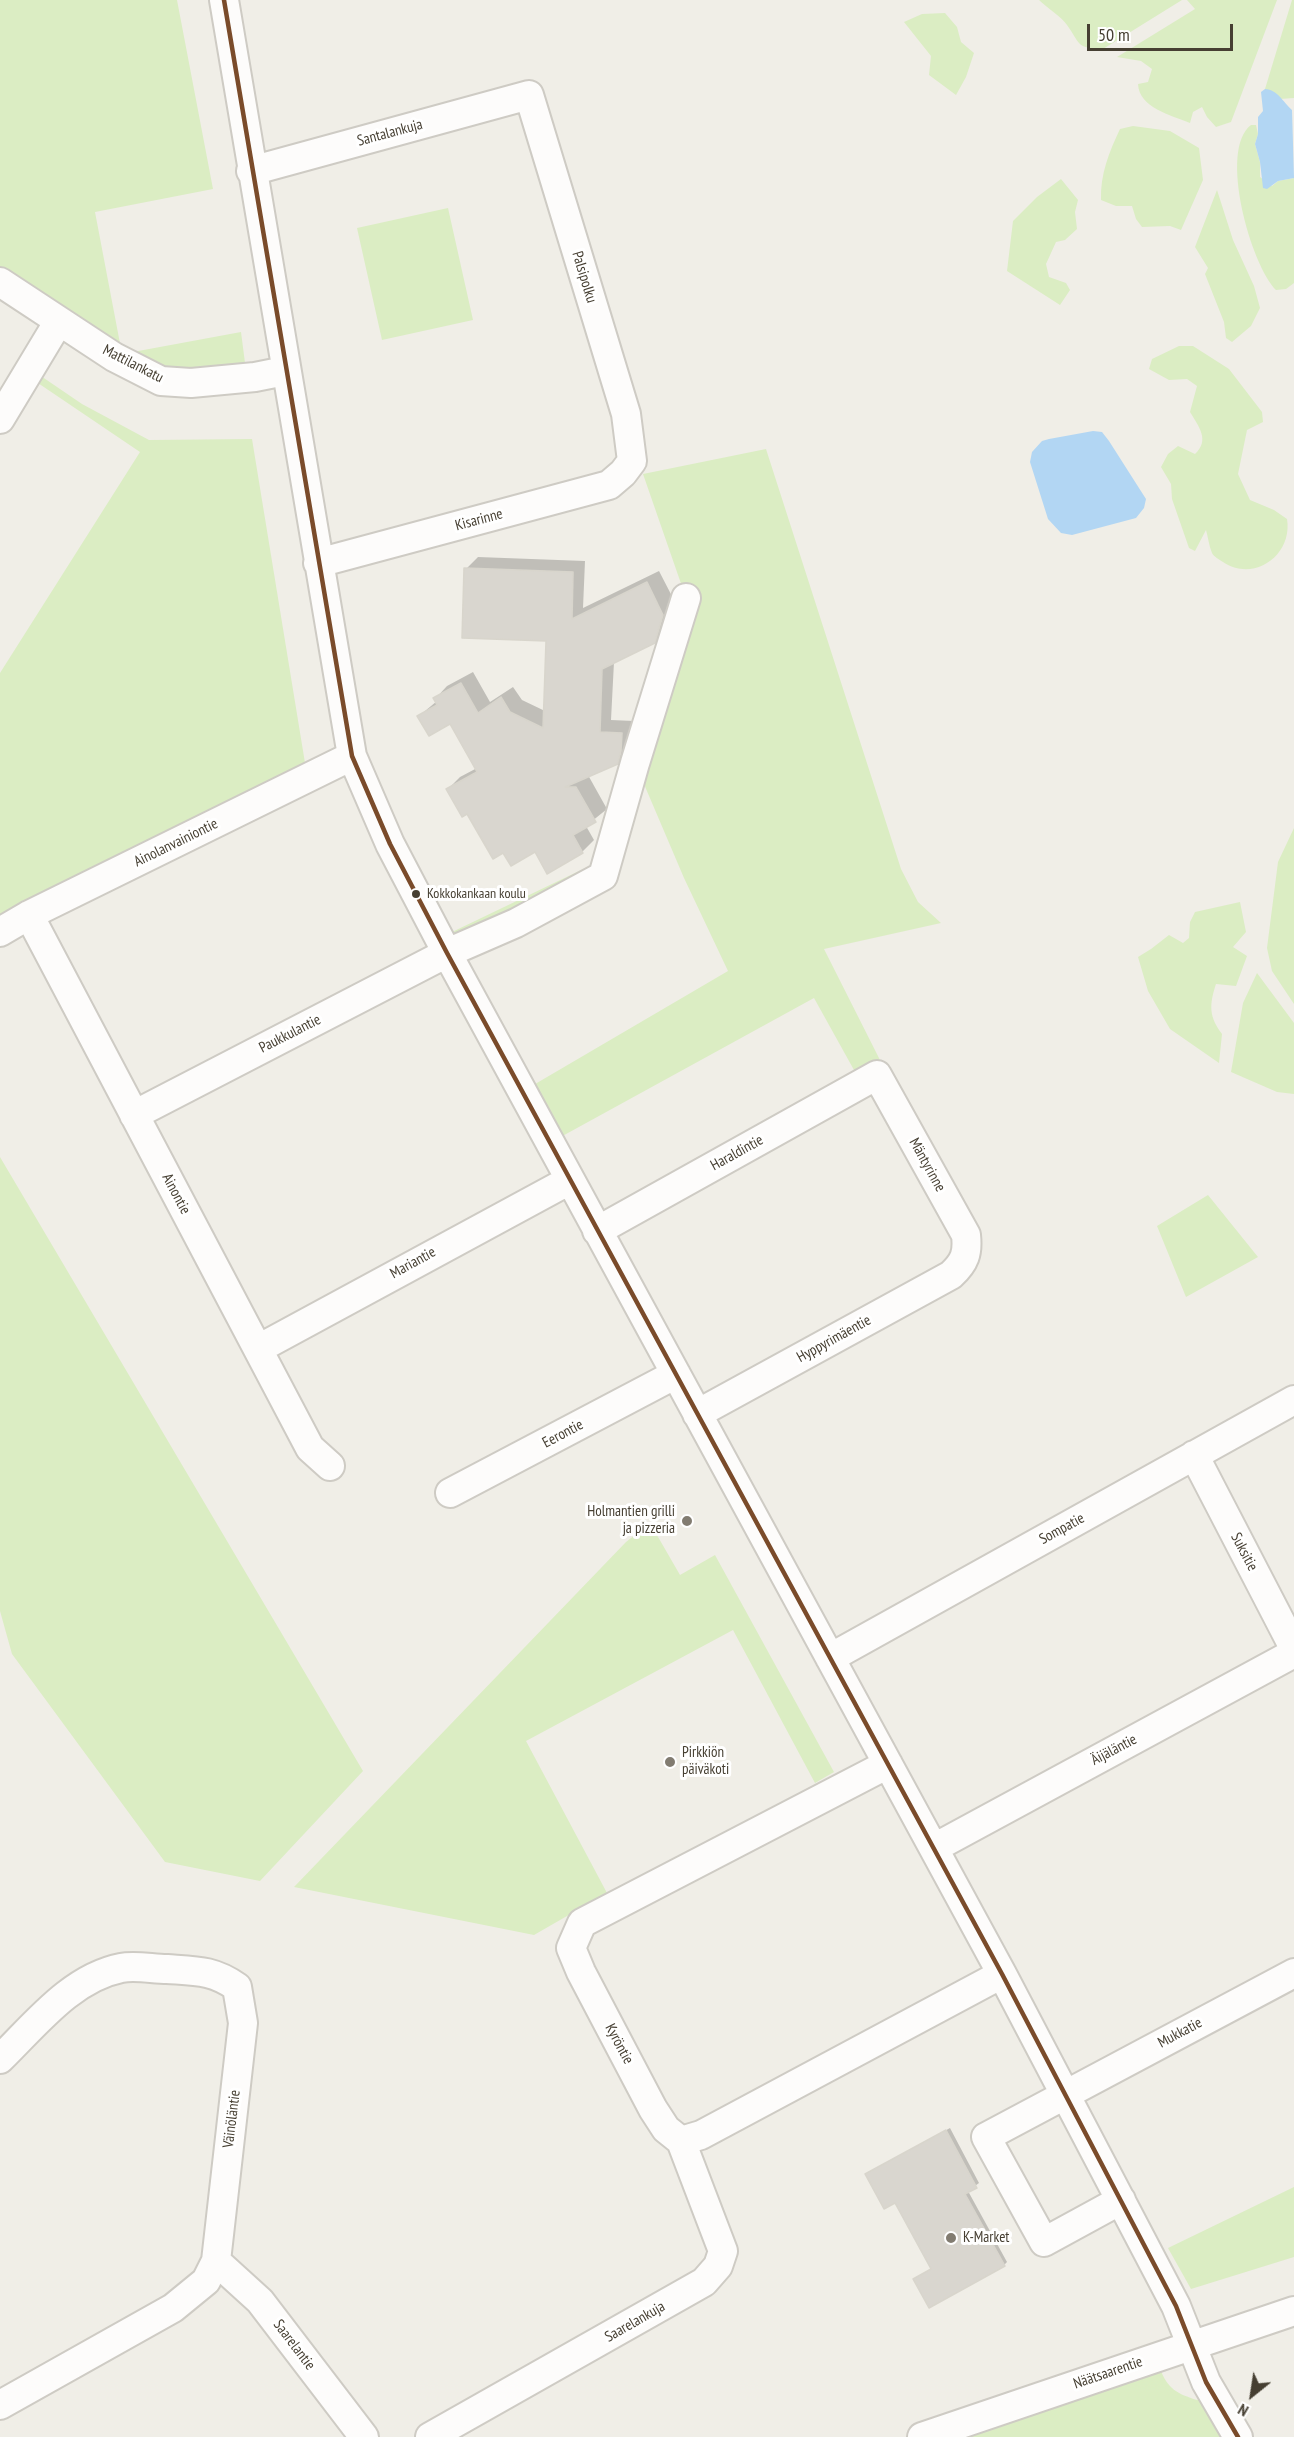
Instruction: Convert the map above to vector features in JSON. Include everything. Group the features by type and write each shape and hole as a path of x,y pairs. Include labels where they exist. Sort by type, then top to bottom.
{"street":[{"path":"224,0 251,171 352,756 390,844 447,953 1002,1974 1176,2306 1206,2382 1238,2437"},
{"name":"Santalankuja","path":"251,171 529,95"},
{"name":"Palsipolku","path":"529,95 626,414 632,461"},
{"name":"Mattilankatu","path":"0,282 114,357 161,381 201,382 255,378 285,371"},
{"path":"0,419 59,321"},
{"name":"Kisarinne","path":"318,563 609,485 623,474 632,461"},
{"name":"Paukkulantie","path":"134,1114 447,953 516,922 603,876 686,598"},
{"name":"Ainolanvainiontie","path":"0,932 29,915 352,756"},
{"name":"Ainontie","path":"29,915 310,1448 330,1466"},
{"name":"Haraldintie","path":"597,1231 877,1075"},
{"name":"Mäntyrinne","path":"877,1075 966,1235 965,1258"},
{"name":"Mariantie","path":"258,1349 540,1194 570,1180"},
{"name":"Hyppyrimäentie","path":"697,1414 951,1275 965,1258"},
{"name":"Eerontie","path":"450,1493 676,1374"},
{"name":"Sompatie","path":"830,1658 1294,1400"},
{"name":"Suksitie","path":"1194,1455 1294,1648"},
{"name":"Äijäläntie","path":"934,1848 1294,1653"},
{"name":"Kyröntie","path":"681,2141 666,2129 653,2109 581,1972 571,1948 582,1923 888,1764"},
{"name":"Väinöläntie","path":"0,2059 69,1993 96,1977 122,1968 201,1971 221,1976 237,1987 243,2023 216,2261 206,2281 173,2308 0,2405"},
{"name":"Mukkatie","path":"1121,2200 1044,2242 974,2137 1065,2094 1294,1973"},
{"path":"681,2141 701,2135 1002,1974"},
{"name":"Saarelankuja","path":"430,2437 704,2282 718,2266 723,2251 681,2141"},
{"name":"Saarelantie","path":"216,2261 260,2301 364,2437"},
{"name":"Näätsaarentie","path":"922,2437 1294,2311"}],"green space":[{"path":"0,0 177,0 213,189 95,212 122,354 241,332 248,386 143,384 101,366 0,294"},
{"path":"1039,0 1182,0 1103,49 1088,48 1080,44 1065,22"},
{"path":"1187,0 1277,0 1231,122 1216,127 1202,107 1193,112 1190,123 1157,110 1144,99 1138,84 1148,82 1152,69 1141,61 1117,57 1195,9"},
{"path":"1292,0 1294,0 1294,98 1280,99 1265,89"},
{"path":"945,13 957,27 961,42 974,53 966,77 956,95 929,75 931,56 904,22 922,14"},
{"path":"1251,125 1256,125 1258,134 1255,144 1260,162 1260,177 1272,186 1278,181 1294,178 1294,283 1286,289 1276,290 1266,277 1248,233 1242,208 1237,158 1242,138"},
{"path":"1133,126 1170,131 1199,148 1203,180 1181,230 1170,226 1142,227 1136,219 1132,206 1116,206 1101,200 1104,173 1116,138 1120,129"},
{"path":"1061,179 1078,200 1075,212 1077,229 1065,240 1056,242 1046,264 1049,277 1066,283 1070,290 1060,305 1007,271 1013,221 1037,197"},
{"path":"1217,190 1233,240 1254,286 1260,308 1251,326 1232,342 1226,338 1224,322 1205,274 1208,268 1195,247"},
{"path":"448,208 473,320 382,340 357,228"},
{"path":"1179,346 1193,346 1229,369 1262,412 1263,422 1247,430 1238,474 1250,500 1274,510 1287,519 1287,532 1278,554 1269,562 1258,567 1235,568 1217,558 1212,553 1206,530 1195,551 1189,548 1172,499 1171,484 1161,467 1168,454 1178,446 1195,454 1202,444 1201,433 1190,412 1197,386 1187,379 1169,380 1149,369 1152,359"},
{"path":"35,372 82,404 149,440 252,439 305,763 0,917 0,673 140,452 32,379"},
{"path":"766,449 901,869 918,902 941,923 824,949 883,1066 859,1079 814,998 557,1139 530,1087 728,971 684,878 635,763 686,598 643,474"},
{"path":"1294,828 1294,1004 1272,971 1267,948 1278,862"},
{"path":"604,859 457,945 450,933"},
{"path":"1240,902 1246,932 1233,947 1247,956 1236,986 1216,984 1212,998 1213,1016 1222,1034 1219,1063 1170,1029 1148,991 1138,957 1169,935 1183,943 1189,938 1190,922 1195,912"},
{"path":"1257,973 1294,1023 1294,1094 1277,1092 1231,1072 1243,1003"},
{"path":"0,1157 363,1771 260,1881 165,1862 12,1654 0,1611"},
{"path":"1208,1195 1258,1257 1186,1297 1157,1226"},
{"path":"650,1523 680,1575 715,1555 834,1772 815,1783 733,1630 526,1741 607,1893 534,1935 294,1887 626,1542"},
{"path":"1294,2187 1294,2257 1191,2289 1168,2248"},
{"path":"1160,2368 1166,2381 1179,2393 1197,2400 1211,2394 1235,2437 956,2437"}],"water":[{"path":"1265,89 1277,94 1292,110 1294,178 1278,181 1267,189 1263,188 1255,144 1258,134 1258,117 1263,111 1261,92"},
{"path":"1093,431 1102,432 1109,441 1146,499 1144,508 1136,518 1072,535 1061,533 1048,519 1030,462 1032,452 1042,441"}],"building":[{"path":"464,568 573,572 572,619 647,582 663,615 655,643 602,669 600,732 622,733 618,764 565,787 576,787 596,822 573,835 583,853 547,874 535,852 511,866 503,853 493,859 467,814 462,817 446,789 477,772 450,724 429,736 417,716 437,705 433,698 461,683 478,713 501,697 510,712 543,728 546,641 462,638"},
{"name":"K-Market","path":"946,2130 977,2188 965,2194 1005,2266 929,2308 913,2279 931,2269 895,2203 884,2209 865,2174"}],"transit line":[{"path":"224,0 352,756 390,844 447,953 1002,1974 1176,2306 1206,2382 1238,2437"}],"place":[{"name":"Kokkokankaan koulu","path":"416,894"},
{"name":"Holmantien grilli ja pizzeria","path":"687,1521"},
{"name":"Pirkkiön päiväkoti","path":"670,1762"},
{"name":"K-Market","path":"951,2238"}]}
